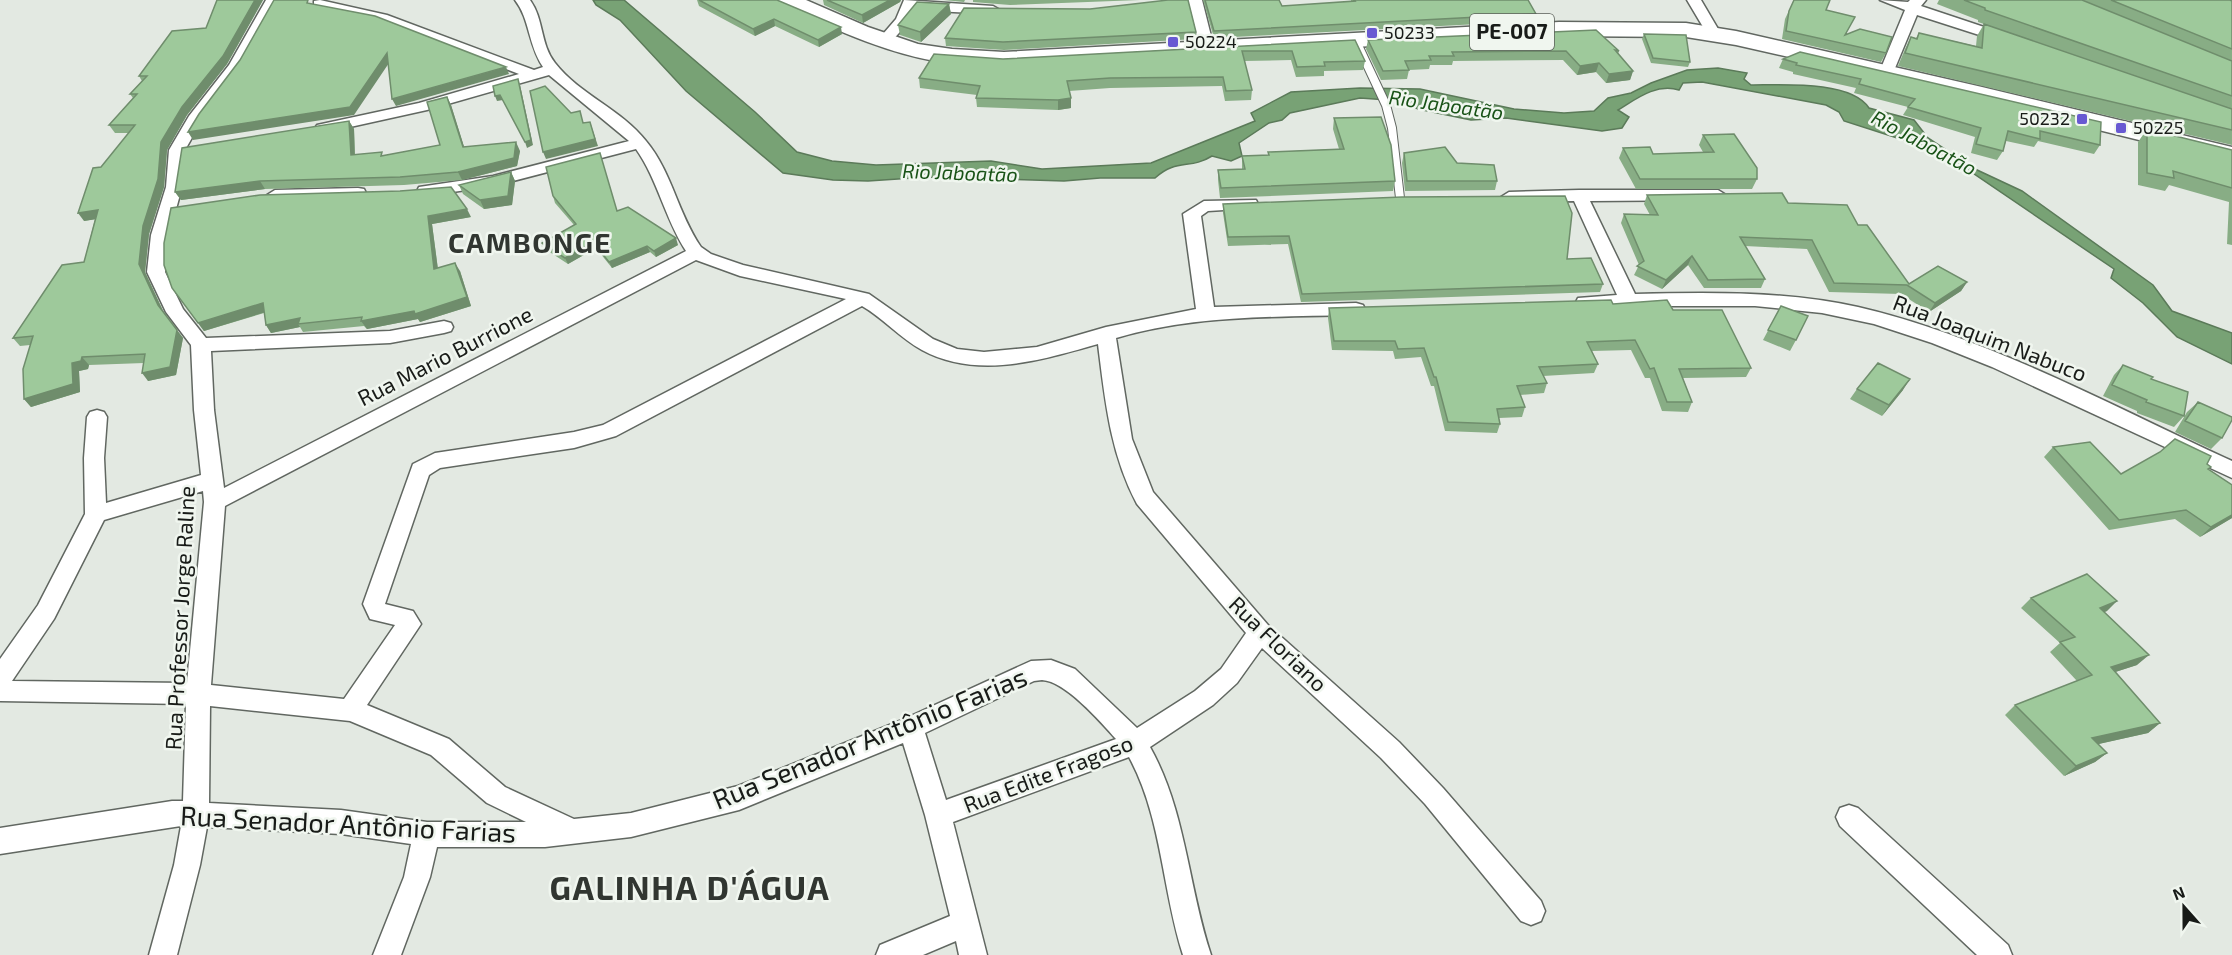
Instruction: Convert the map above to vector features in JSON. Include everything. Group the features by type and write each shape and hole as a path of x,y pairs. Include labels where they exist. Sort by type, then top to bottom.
{"main road":[{"name":"PE-007","path":"788,0 884,41 936,55 993,58 1617,28 1714,34 2232,155"}],"street":[{"path":"273,0 236,66 195,119 177,150 174,187 160,235 156,272 176,312 201,345 390,337 444,327"},
{"path":"522,0 529,8 544,72"},
{"path":"1195,0 1207,48"},
{"path":"1694,0 1714,34"},
{"path":"1887,0 1917,4 2020,43"},
{"path":"884,41 903,20 910,3 1010,11"},
{"path":"319,4 382,18 544,72 640,143 652,162 680,225 696,253 737,269 843,291 863,298 879,306 928,346 957,357 1019,358 1106,333 1206,313 1370,309"},
{"path":"1886,73 1917,4"},
{"path":"304,131 383,117 544,72"},
{"path":"412,192 494,181 640,143"},
{"path":"177,150 200,146"},
{"path":"255,197 375,193"},
{"path":"1579,195 1629,300"},
{"path":"1496,197 1734,195"},
{"path":"1206,313 1192,214 1199,208 1214,205 1272,203"},
{"path":"167,210 190,206"},
{"name":"Rua Mario Burrione","path":"215,502 696,253"},
{"path":"350,710 409,624 405,618 378,612 374,604 415,478 424,466 435,461 574,440 609,432 863,298"},
{"name":"Rua Joaquim Nabuco","path":"1570,302 1748,300 1812,306 1877,319 1975,352 2102,408 2232,470"},
{"name":"Rua Floriano","path":"1106,333 1124,454 1132,477 1175,535 1260,632 1390,750 1434,796 1531,911"},
{"name":"Rua Professor Jorge Raline","path":"163,955 187,865 196,812 198,694 215,502 204,410 201,345"},
{"path":"0,678 46,612 96,514 94,458 97,417"},
{"path":"96,514 212,480"},
{"name":"Rua Edite Fragoso","path":"938,815 1134,743 1204,698 1229,676 1260,632"},
{"name":"Rua Senador Antônio Farias","path":"1,843 172,813 196,812 221,817 341,822 427,834 507,836 575,833 631,825 739,798 911,728 1031,671 1053,669 1072,679 1134,743 1159,792 1184,913 1197,955"},
{"path":"0,691 198,694 350,710 409,732 440,747 496,795 575,833"},
{"path":"911,728 938,815 973,955"},
{"path":"1849,817 1998,955"},
{"path":"387,955 417,877 427,834"},
{"path":"890,955 964,924"}],"lane":[{"path":"1355,39 1386,105 1392,128 1400,199"}],"water":[{"name":"Rio Jaboatão","path":"593,0 624,0 755,112 797,152 832,161 876,165 991,161 1042,169 1151,163 1255,121 1251,113 1291,92 1360,88 1420,89 1514,109 1564,113 1594,111 1608,98 1631,93 1687,70 1718,68 1747,73 1744,79 1751,85 1832,88 1860,99 1869,108 1914,120 1928,138 1975,169 2022,191 2153,285 2172,311 2232,333 2232,364 2177,337 2143,303 2111,278 2114,269 1974,174 1919,145 1844,121 1839,112 1826,105 1702,82 1683,83 1679,90 1671,88 1654,90 1632,101 1618,110 1629,117 1622,128 1602,131 1506,118 1471,120 1418,109 1402,101 1360,98 1290,113 1282,120 1269,123 1239,143 1242,156 1231,161 1212,156 1197,163 1170,168 1155,178 1100,178 1064,181 928,177 868,181 833,180 783,173 686,91 620,20 596,5"}],"building":[{"path":"217,0 255,0 223,56 182,107 161,142 158,179 143,226 139,264 158,305 177,330 170,367 142,373 145,354 82,357 81,361 72,363 73,384 24,399 23,369 33,336 13,338 62,265 84,262 98,210 78,213 93,168 101,167 135,125 109,125 137,94 130,94 147,76 139,76 172,31 206,28"},
{"path":"274,0 308,0 307,3 375,16 506,67 392,99 387,53 350,107 188,132 240,60"},
{"path":"699,0 777,0 841,27 818,40 774,19 753,29"},
{"path":"827,0 890,0 862,15"},
{"path":"1168,0 1188,0 1196,32 1003,42 945,38 964,8 1090,9"},
{"path":"1205,0 1279,0 1282,6 1354,0 1528,0 1536,14 1214,31"},
{"path":"1794,0 1830,0 1826,10 1855,17 1845,35 1860,29 1892,37 1886,53 1786,31 1789,11"},
{"path":"1964,0 2082,0 2232,61 2232,96 1985,10 1985,8"},
{"path":"2111,0 2230,0 2232,1 2232,49"},
{"path":"917,2 949,4 920,32 898,25"},
{"path":"1984,24 2232,109 2232,130 1905,53 1911,37 1917,39 1919,33 1982,48"},
{"path":"1596,30 1619,51 1615,50 1633,71 1609,74 1599,63 1580,66 1566,51 1452,52 1454,56 1429,56 1431,60 1405,61 1409,70 1383,71 1368,40"},
{"path":"1644,34 1686,35 1690,62 1653,58"},
{"path":"1355,40 1365,61 1324,62 1325,66 1297,67 1292,51 1242,51 1252,90 1226,91 1223,77 1110,78 1067,81 1071,98 1058,100 976,98 980,86 919,78 934,54 1003,59"},
{"path":"1800,52 2101,122 2100,145 2040,131 2040,139 2008,131 2003,151 1976,144 1981,128 1908,107 1915,99 1859,84 1861,79 1796,65 1797,63 1783,59"},
{"path":"518,79 531,140 525,142 500,95 495,96 493,86"},
{"path":"545,86 571,113 580,111 583,123 590,122 595,139 543,152 530,91"},
{"path":"447,97 463,147 516,142 514,158 458,172 400,177 260,181 175,192 182,148 349,121 351,155 382,152 381,156 440,145 427,102"},
{"path":"1381,117 1391,145 1395,181 1221,188 1218,170 1245,169 1242,156 1269,155 1268,152 1344,149 1334,118"},
{"path":"2147,129 2232,150 2232,188 2173,171 2174,178 2147,173"},
{"path":"1734,134 1757,168 1757,179 1640,179 1623,148 1650,147 1653,154 1714,152 1703,135"},
{"path":"1445,147 1457,163 1494,165 1497,181 1407,181 1404,153"},
{"path":"600,153 617,211 628,207 676,238 654,251 647,246 609,262 593,242 565,258 542,243 576,224 553,196 546,167"},
{"path":"511,172 508,196 480,200 459,185"},
{"path":"451,187 467,209 428,216 434,269 455,263 467,297 415,314 414,311 361,321 362,317 298,324 300,318 266,325 263,303 198,323 172,288 164,265 164,243 171,208 260,195 400,191"},
{"path":"1782,193 1788,203 1847,205 1858,225 1867,225 1909,284 1938,266 1967,282 1935,303 1907,285 1834,283 1812,240 1740,237 1765,279 1708,280 1692,256 1666,280 1637,266 1644,261 1624,214 1658,215 1647,195"},
{"path":"1565,196 1572,213 1567,259 1591,258 1603,284 1302,294 1289,236 1228,237 1223,204 1402,197"},
{"path":"1611,300 1613,304 1667,300 1673,310 1722,310 1751,368 1679,369 1692,402 1667,402 1654,368 1650,369 1635,340 1587,342 1598,364 1539,367 1547,383 1517,386 1525,407 1497,409 1500,424 1448,422 1436,377 1434,377 1424,348 1398,349 1395,341 1334,341 1329,308"},
{"path":"1781,306 1808,316 1796,340 1768,330"},
{"path":"1878,363 1910,379 1889,405 1857,389"},
{"path":"2123,365 2153,377 2151,379 2188,392 2184,416 2146,402 2147,400 2112,385"},
{"path":"2198,402 2232,417 2222,438 2185,421"},
{"path":"2175,439 2211,456 2207,464 2211,467 2208,469 2232,485 2232,515 2211,527 2186,510 2119,520 2053,447 2090,442 2121,474 2160,452"},
{"path":"2087,574 2117,601 2100,608 2149,655 2111,667 2160,723 2092,738 2107,753 2076,766 2015,705 2092,675 2060,642 2075,637 2031,598"}],"place":[{"name":"50233","path":"1372,33"},
{"name":"50224","path":"1173,42"},
{"name":"50232","path":"2082,119"},
{"name":"50225","path":"2121,128"}],"district":[{"name":"CAMBONGE","path":"530,243"},
{"name":"GALINHA D'ÁGUA","path":"690,888"}]}
